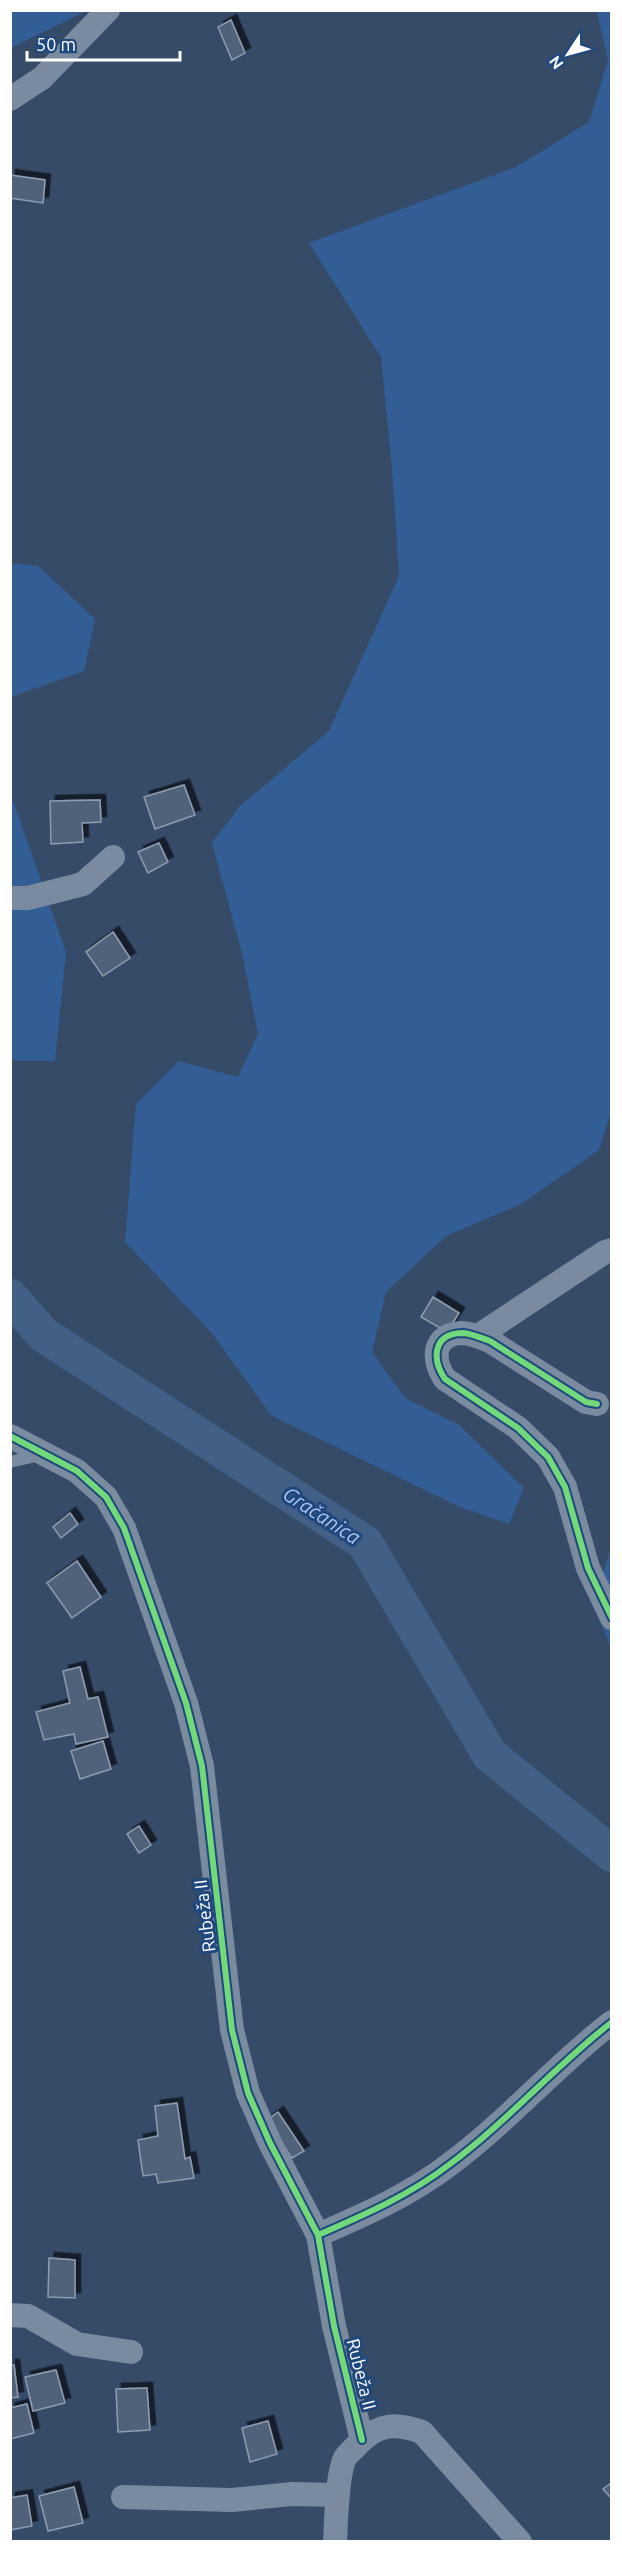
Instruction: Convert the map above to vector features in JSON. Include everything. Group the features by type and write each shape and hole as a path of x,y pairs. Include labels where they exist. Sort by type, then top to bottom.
{"street":[{"path":"10,99 42,78 108,10"},
{"path":"10,898 28,898 83,884 113,857"},
{"path":"477,1336 605,1252 612,1250"},
{"path":"597,1404 586,1402 490,1341 477,1336 461,1333 449,1337 439,1344 436,1351 438,1368 445,1379 518,1428 548,1457 565,1487 588,1568 612,1618"},
{"name":"Rubeža II","path":"10,1436 77,1471 106,1497 124,1528 186,1703 202,1766 232,2030 248,2093 270,2143 318,2235 334,2326 363,2440"},
{"path":"318,2235 402,2197 450,2164 505,2118 581,2045 612,2022"},
{"path":"10,2315 28,2316 77,2344 131,2352"},
{"name":"Rubeža II","path":"335,2541 338,2495 345,2458 379,2428 401,2425 422,2432 520,2541"},
{"path":"123,2497 232,2500 292,2494 338,2495"}],"lane":[{"path":"10,1462 44,1454"}],"shaded area":[{"path":"11,10 86,10 86,11 11,48"},
{"path":"597,11 612,11 611,1112 599,1150 521,1204 446,1236 386,1292 372,1352 405,1398 459,1425 524,1488 509,1524 460,1507 272,1416 211,1332 125,1242 136,1104 179,1061 238,1077 258,1034 242,953 212,843 240,806 329,731 399,576 381,357 309,243 516,167 589,122 608,60"},
{"path":"11,563 38,566 95,619 84,671 11,697"},
{"path":"10,792 66,952 55,1061 11,1061"},
{"path":"611,1548 611,1647 593,1606"}],"building":[{"path":"231,20 245,53 232,60 218,27"},
{"path":"10,175 45,180 43,203 10,198"},
{"path":"184,785 195,815 155,829 144,797"},
{"path":"100,800 101,822 82,823 83,842 51,844 50,801"},
{"path":"159,843 168,862 148,873 138,852"},
{"path":"113,932 130,958 103,976 86,952"},
{"path":"433,1297 459,1313 447,1332 421,1317"},
{"path":"70,1513 78,1524 61,1538 53,1527"},
{"path":"77,1561 101,1597 72,1618 47,1583"},
{"path":"80,1667 88,1699 98,1697 108,1737 76,1744 74,1734 44,1740 36,1712 70,1703 63,1671"},
{"path":"103,1741 111,1769 80,1779 71,1751"},
{"path":"139,1826 151,1845 139,1853 127,1834"},
{"path":"177,2103 185,2159 190,2157 194,2178 158,2183 156,2174 143,2176 138,2140 158,2136 155,2106"},
{"path":"278,2112 304,2151 292,2158 266,2121"},
{"path":"49,2258 75,2260 75,2298 48,2297"},
{"path":"10,2365 14,2365 18,2397 10,2398"},
{"path":"56,2370 65,2403 33,2411 25,2377"},
{"path":"147,2388 150,2430 118,2432 116,2389"},
{"path":"27,2404 34,2433 10,2439 10,2408"},
{"path":"268,2421 277,2454 250,2462 242,2428"},
{"path":"612,2482 612,2499 603,2489"},
{"path":"74,2487 83,2523 48,2531 39,2496"},
{"path":"27,2495 32,2526 10,2530 10,2498"}],"waterway":[{"name":"Gračanica","path":"10,1297 44,1335 365,1543 490,1755 612,1854"}],"cycle path":[{"path":"597,1404 586,1402 490,1341 476,1336 462,1333 452,1334 445,1338 437,1349 438,1364 445,1379 518,1428 548,1457 565,1487 588,1568 612,1618"},
{"path":"10,1436 77,1471 106,1497 124,1528 186,1703 202,1766 232,2030 248,2093 270,2143 318,2235 334,2326 362,2440"},
{"path":"318,2235 386,2204 435,2175 492,2130 612,2022"}]}
